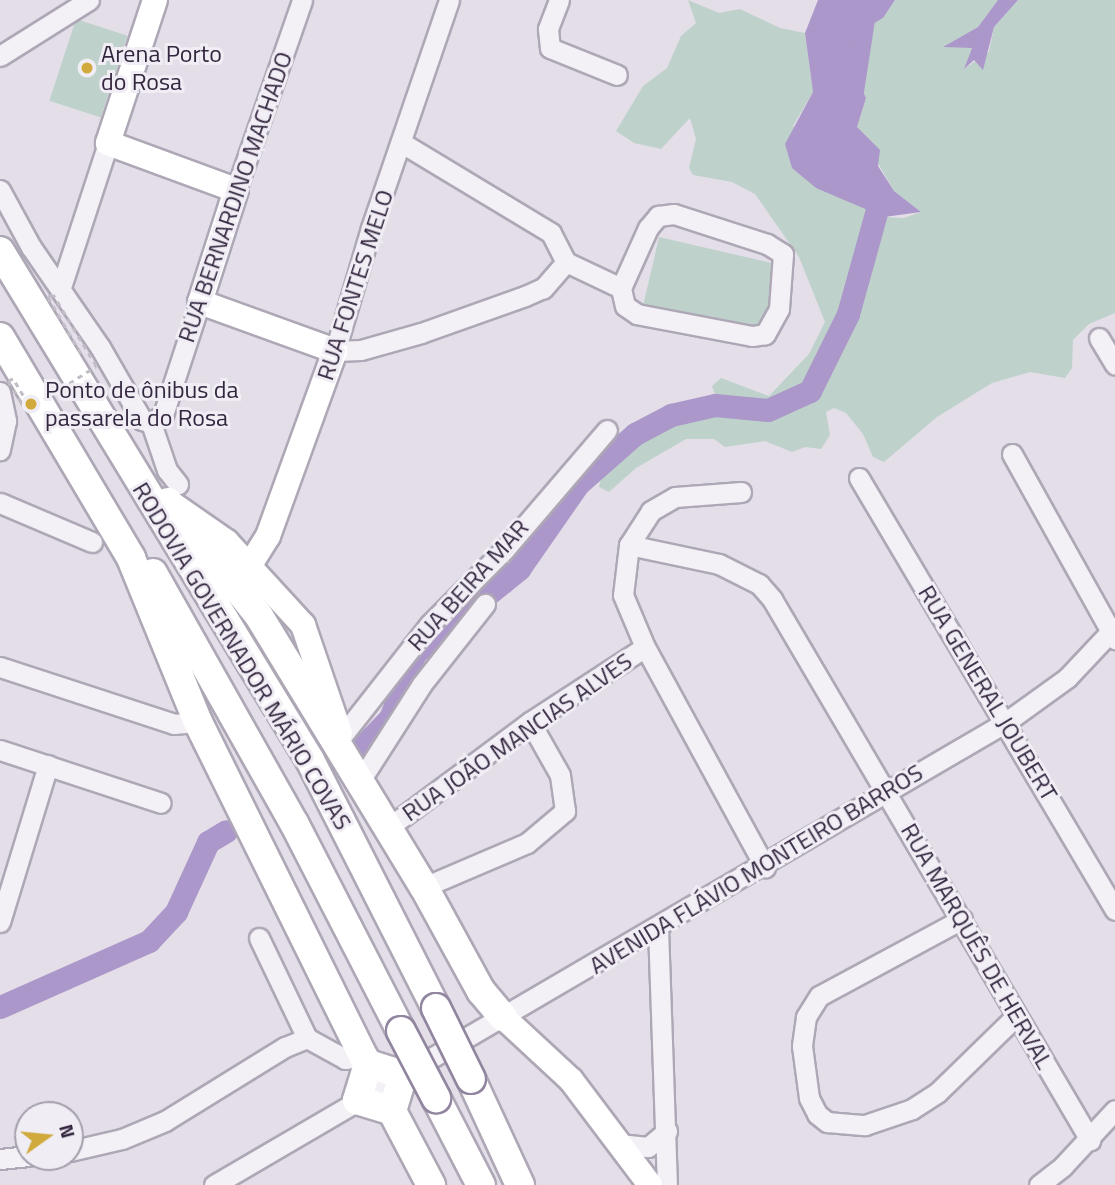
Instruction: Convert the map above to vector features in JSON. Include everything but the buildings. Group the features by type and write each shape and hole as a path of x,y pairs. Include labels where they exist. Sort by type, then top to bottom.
{"highway":[{"name":"RODOVIA GOVERNADOR MÁRIO COVAS","path":"0,251 116,447 310,760 436,1008 520,1185"},
{"name":"RODOVIA GOVERNADOR MÁRIO COVAS","path":"0,319 220,690 481,1185"},
{"path":"0,337 34,403 131,558 198,722 431,1185"},
{"path":"116,447 172,492 259,616 424,887 481,991 503,1017"}],"main road":[{"path":"150,2 108,143 236,190"},
{"name":"RUA BERNARDINO MACHADO","path":"200,302 236,190"},
{"path":"200,302 335,351"},
{"name":"RUA FONTES MELO","path":"250,565 268,536 335,351"},
{"path":"172,492 250,565 272,595 303,625 348,759"},
{"path":"503,1017 536,1044 570,1080 650,1185"}],"street":[{"path":"0,56 89,0"},
{"name":"RUA BERNARDINO MACHADO","path":"236,190 302,0"},
{"name":"RUA FONTES MELO","path":"335,351 449,0"},
{"path":"559,0 548,29 550,48 617,75"},
{"path":"61,287 108,143"},
{"path":"402,143 551,233 566,261 621,288"},
{"path":"0,190 31,247 61,287 142,420 151,423 172,492"},
{"path":"667,214 767,244 784,259 779,309 770,329 761,336 637,314 625,306 621,288 653,219 667,214"},
{"path":"335,351 361,350 422,333 525,296 543,288 566,261"},
{"name":"RUA BERNARDINO MACHADO","path":"151,423 163,415 200,302"},
{"path":"1099,338 1115,365"},
{"path":"0,392 6,421 0,450"},
{"name":"RUA BEIRA MAR","path":"348,759 422,633 504,550 607,430"},
{"path":"1012,454 1114,633"},
{"name":"RUA GENERAL JOUBERT","path":"859,478 1115,910"},
{"path":"741,492 662,502 637,528 629,545 623,595 645,647 765,867"},
{"path":"0,503 92,542"},
{"name":"RUA MARQUÊS DE HERVAL","path":"629,545 719,564 759,584 886,791 1090,1140"},
{"path":"348,759 422,684 485,604"},
{"name":"AVENIDA FLÁVIO MONTEIRO BARROS","path":"214,1185 377,1082 503,1017 765,867 886,791 1006,723 1067,678 1114,633"},
{"name":"RUA JOÃO MANCIAS ALVES","path":"388,827 530,722 645,647"},
{"path":"0,667 174,724 198,722"},
{"path":"424,887 527,843 565,811 560,775 530,722"},
{"path":"0,750 161,803"},
{"path":"0,922 48,765"},
{"path":"962,919 819,996 806,1017 802,1046 809,1098 817,1114 846,1126 893,1118 912,1109 937,1093 1016,1016"},
{"path":"657,928 667,1185"},
{"path":"259,938 307,1038 345,1059 377,1082"},
{"path":"84,1148 122,1139 165,1121 307,1038"},
{"path":"1039,1185 1090,1140 1114,1113"},
{"path":"619,1144 648,1147 667,1131"}],"path":[{"path":"34,403 13,379 8,381 27,410 34,403 65,387 96,366 53,295 48,297 83,357"}],"green space":[{"path":"688,0 719,13 740,9 780,28 805,33 813,92 793,126 860,206 884,217 904,218 921,212 894,191 857,127 866,98 848,60 849,38 883,18 895,0 998,0 978,27 945,46 972,48 965,68 989,52 994,27 1018,0 1115,0 1115,313 1089,324 1073,340 1072,368 1065,378 1030,372 992,383 937,417 884,462 873,457 863,434 846,413 834,408 826,412 830,435 821,449 805,447 792,452 765,441 725,447 714,439 686,439 636,468 609,492 599,487 603,471 648,436 688,416 722,410 757,414 742,404 716,398 712,386 721,378 769,396 809,354 825,322 799,257 755,194 732,182 693,175 689,168 696,139 690,118 661,149 634,143 616,131 643,86 667,68 681,36 696,23"},
{"name":"Arena Porto do Rosa","path":"76,19 127,36 101,117 49,101"},
{"path":"659,237 781,265 762,346 640,318"}],"shaded area":[{"path":"818,0 895,0 883,18 849,38 848,60 866,98 857,127 880,150 878,166 894,191 921,212 884,217 816,188 792,168 785,144 813,92 805,33"},
{"path":"998,0 1018,0 994,27 983,70 974,60 964,69 972,48 943,47 978,27"}],"waterway":[{"path":"850,104 866,0"},
{"path":"359,750 390,718 415,653 519,569 578,484 635,434 671,415 715,405 768,410 810,391 848,314 879,202 871,185"},
{"path":"0,1007 149,941 176,912 208,842 226,831"}],"place":[{"name":"Arena Porto do Rosa","path":"87,68"},
{"name":"Ponto de ônibus da passarela do Rosa","path":"31,404"}]}
